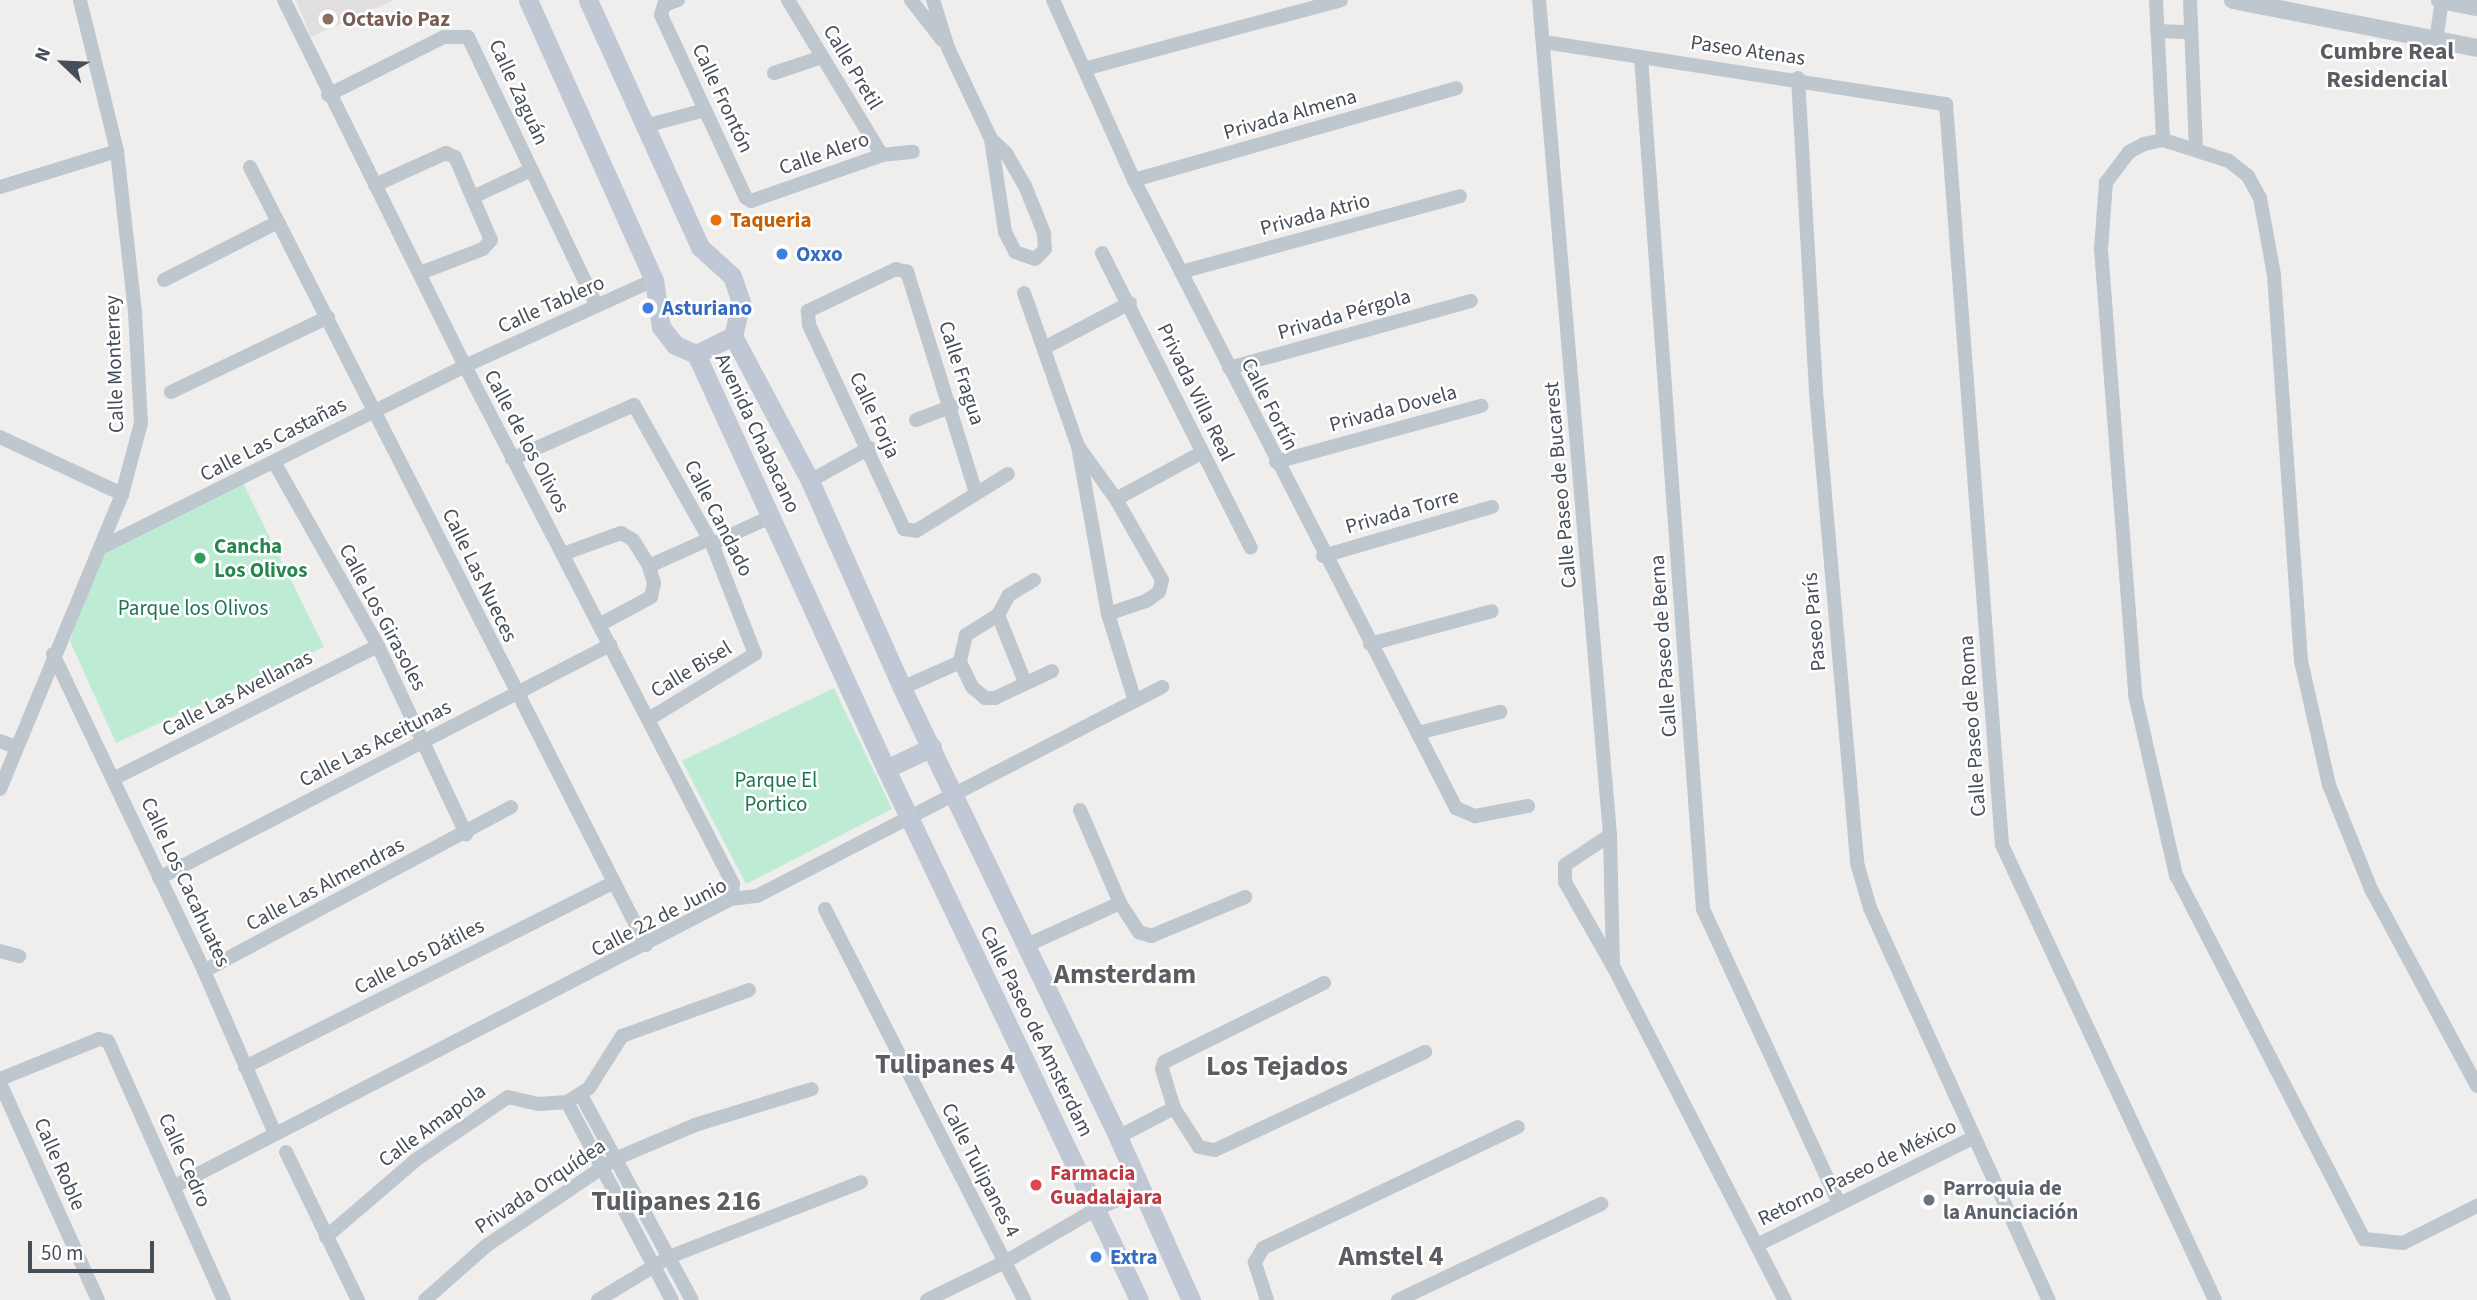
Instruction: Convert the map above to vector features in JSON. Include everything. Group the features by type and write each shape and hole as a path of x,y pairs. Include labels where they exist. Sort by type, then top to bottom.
{"main road":[{"name":"Avenida Chabacano","path":"528,0 654,280 661,327 675,345 696,354 911,820"},
{"name":"Avenida Chabacano","path":"588,0 700,247 732,276 736,286 740,320 733,336 810,481 902,688 955,794"},
{"path":"696,354 733,336"},
{"path":"886,769 932,747"},
{"name":"Calle Paseo de Amsterdam","path":"955,794 1118,1138 1191,1300"},
{"name":"Calle Paseo de Amsterdam","path":"911,820 1139,1300"}],"street":[{"name":"Calle Monterrey","path":"0,789 53,654 122,494 141,423 135,312 117,151 80,0"},
{"name":"Calle de los Olivos","path":"285,0 328,95 420,273 464,366 733,884 732,899"},
{"name":"Calle Frontón","path":"678,0 660,10 746,198 751,201"},
{"name":"Calle Pretil","path":"788,0 882,155"},
{"path":"911,0 948,48"},
{"path":"933,0 948,48 991,139 1005,232 1015,253 1035,259 1045,249 1044,233 1025,186 1006,153 991,139"},
{"name":"Calle Fortín","path":"1053,0 1134,180 1323,556 1456,808 1466,817 1528,806"},
{"path":"1084,69 1341,0"},
{"name":"Calle Paseo de Bucarest","path":"1539,0 1610,835 1614,966"},
{"path":"2156,0 2163,140"},
{"path":"2190,0 2196,148"},
{"path":"2233,0 2477,48"},
{"path":"2435,41 2441,0 2477,7"},
{"path":"2157,31 2191,32"},
{"name":"Calle Zaguán","path":"328,95 444,37 461,34 473,42 597,306"},
{"name":"Paseo Atenas","path":"1544,42 1798,78 1946,104"},
{"path":"774,73 822,57"},
{"name":"Calle Paseo de Berna","path":"1642,57 1703,909 1839,1204"},
{"name":"Paseo París","path":"1798,78 1816,393 1857,863 1870,908 1973,1139 2049,1300"},
{"name":"Privada Almena","path":"1134,180 1456,88"},
{"name":"Calle Paseo de Roma","path":"1946,104 2002,845 2215,1300"},
{"path":"645,126 705,110"},
{"path":"2477,1086 2371,890 2329,785 2301,661 2274,275 2260,198 2248,176 2229,161 2196,148 2163,140 2129,152 2115,166 2106,182 2101,220 2135,695 2176,875 2364,1239 2403,1243 2477,1206"},
{"path":"0,187 117,151"},
{"name":"Calle Alero","path":"751,201 882,155 913,152"},
{"path":"375,185 446,153 454,155 475,196 491,240 483,249 420,273"},
{"name":"Calle Las Nueces","path":"250,166 376,411 515,693 646,945"},
{"path":"475,196 531,170"},
{"name":"Privada Atrio","path":"1181,272 1460,196"},
{"path":"164,280 278,222"},
{"name":"Privada Villa Real","path":"1102,253 1130,303 1201,453 1251,548"},
{"name":"Calle Forja","path":"902,269 811,309 806,316 869,448 901,525 916,531 976,493"},
{"name":"Calle Fragua","path":"902,269 952,406 976,493"},
{"name":"Calle Tablero","path":"464,366 654,280"},
{"path":"1024,293 1079,446 1108,614 1135,701"},
{"name":"Privada Pérgola","path":"1229,368 1471,301"},
{"path":"1044,348 1130,303"},
{"path":"171,392 328,317"},
{"name":"Calle Las Castañas","path":"100,548 464,366"},
{"name":"Calle Candado","path":"512,459 634,405 642,412 710,542 755,654"},
{"path":"916,420 952,406"},
{"name":"Privada Dovela","path":"1276,462 1481,406"},
{"path":"0,437 122,494"},
{"path":"1079,446 1116,499 1162,580 1159,592 1146,601 1108,614"},
{"path":"810,481 869,448"},
{"path":"1116,499 1201,453"},
{"name":"Calle Los Girasoles","path":"274,462 378,646 466,834"},
{"path":"976,493 1008,474"},
{"name":"Privada Torre","path":"1323,556 1492,507"},
{"path":"649,566 772,516"},
{"path":"563,554 617,533 633,540 649,566 654,588 644,603 599,625"},
{"path":"1034,580 1009,595 998,615 978,625 961,645 960,662 972,687 985,698 995,698 1052,671"},
{"path":"1370,644 1492,611"},
{"path":"998,615 1025,682"},
{"name":"Calle Las Aceitunas","path":"159,878 610,645"},
{"name":"Calle Las Avellanas","path":"115,778 378,646"},
{"name":"Calle Los Cacahuates","path":"53,654 115,778 274,1131"},
{"name":"Calle Bisel","path":"649,719 755,654"},
{"path":"902,688 960,662"},
{"name":"Calle 22 de Junio","path":"175,1186 274,1131 646,945 732,899 757,896 911,820 955,794 1162,687"},
{"path":"1418,733 1500,712"},
{"path":"0,741 16,747"},
{"name":"Calle Las Almendras","path":"204,971 466,834 511,807"},
{"path":"1080,810 1120,903 1139,932 1151,936 1245,897"},
{"path":"1610,835 1572,859 1563,872 1759,1244 1785,1300"},
{"name":"Calle Los Dátiles","path":"245,1067 612,883"},
{"path":"1027,945 1120,903"},
{"name":"Calle Tulipanes 4","path":"825,909 1024,1300"},
{"path":"0,951 19,956"},
{"path":"1324,983 1171,1055 1162,1069 1174,1108 1199,1147 1215,1150 1425,1052"},
{"name":"Calle Amapola","path":"326,1237 417,1159 508,1097 538,1104 567,1102 581,1095 622,1036 749,990"},
{"name":"Calle Cedro","path":"0,1081 106,1039 175,1186 224,1300"},
{"name":"Calle Roble","path":"0,1081 98,1300"},
{"name":"Privada Orquídea","path":"425,1300 486,1246 615,1159 695,1125 812,1090"},
{"path":"581,1095 692,1300"},
{"path":"567,1102 672,1300"},
{"path":"1118,1138 1174,1108"},
{"path":"1267,1300 1255,1262 1263,1248 1518,1127"},
{"name":"Retorno Paseo de México","path":"1759,1244 1973,1139"},
{"path":"286,1152 358,1300"},
{"path":"598,1300 669,1257 861,1182"},
{"path":"927,1300 1005,1262 1096,1209 1141,1190"},
{"path":"1398,1300 1601,1204"}],"shaded area":[{"name":"Octavio Paz","path":"296,0 394,0 311,37"}],"green space":[{"name":"Parque los Olivos","path":"242,481 324,647 116,743 70,641 86,591 106,552"},
{"name":"Parque El Portico","path":"834,688 892,809 746,884 682,761"}],"place":[{"name":"Octavio Paz","path":"328,19"},
{"name":"Taqueria","path":"716,220"},
{"name":"Oxxo","path":"782,254"},
{"name":"Asturiano","path":"648,308"},
{"name":"Cancha Los Olivos","path":"200,558"},
{"name":"Farmacia Guadalajara","path":"1036,1185"},
{"name":"Parroquia de la Anunciación","path":"1929,1200"},
{"name":"Extra","path":"1096,1257"}],"district":[{"name":"Cumbre Real Residencial","path":"2387,66"},
{"name":"Amsterdam","path":"1125,974"},
{"name":"Tulipanes 4","path":"945,1064"},
{"name":"Los Tejados","path":"1277,1066"},
{"name":"Tulipanes 216","path":"676,1201"},
{"name":"Amstel 4","path":"1391,1256"}]}
